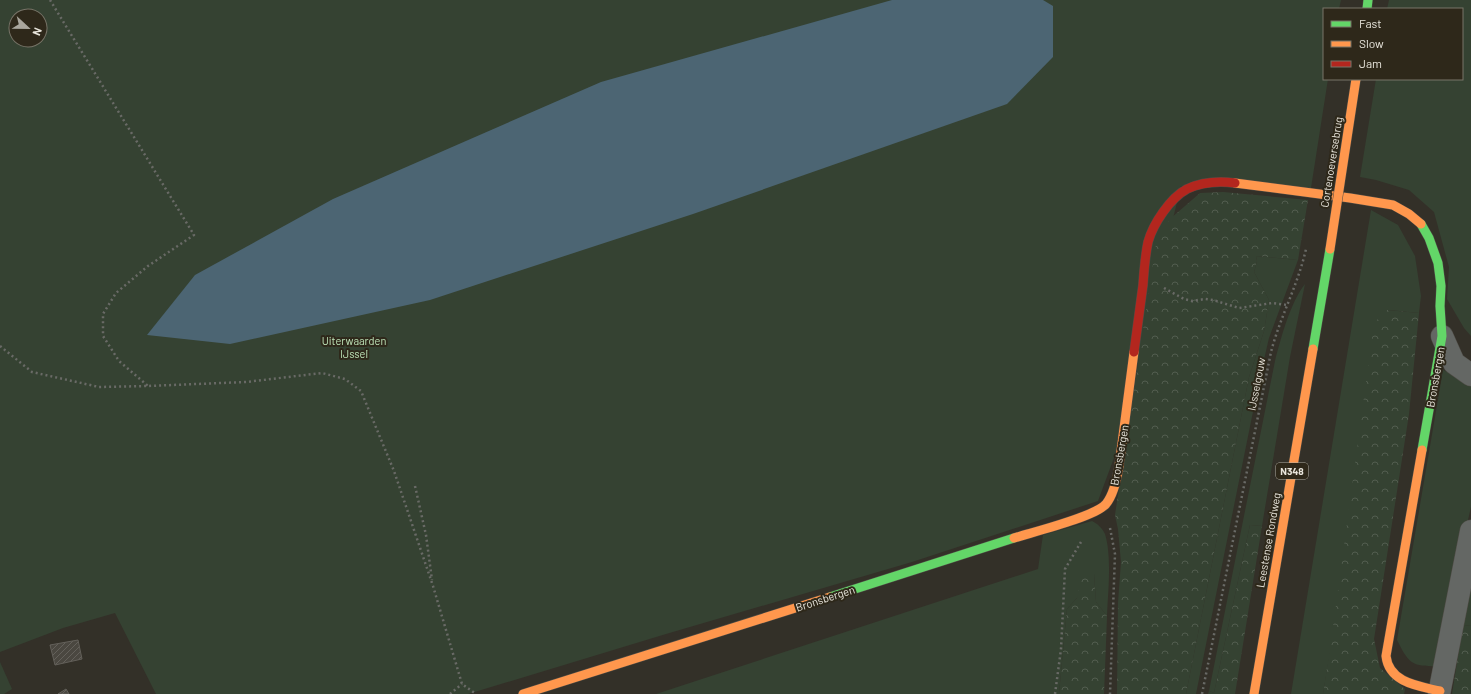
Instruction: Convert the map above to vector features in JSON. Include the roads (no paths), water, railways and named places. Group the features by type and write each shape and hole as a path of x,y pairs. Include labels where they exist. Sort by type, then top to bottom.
{"street":[{"name":"Cortenoeversebrug","path":"1330,249 1356,80"},
{"name":"Bronsbergen","path":"523,694 1084,516 1102,507 1111,495 1116,480 1121,453 1148,244 1152,231 1157,220 1166,208 1182,192 1204,184 1224,182 1393,205 1409,214 1422,226 1429,238 1438,263 1441,286 1440,306 1442,336 1386,651 1387,663 1393,674 1403,681 1440,692 1471,531"},
{"name":"Leestense Rondweg","path":"1254,694 1330,249"},
{"name":"Bronsbergen","path":"1442,336 1454,363 1471,375"}],"water":[{"path":"892,0 1043,0 1053,6 1053,57 1007,104 693,214 430,300 230,344 147,335 195,275 333,199 601,82"}],"park label":[{"name":"Uiterwaarden IJssel","path":"354,346"}]}
